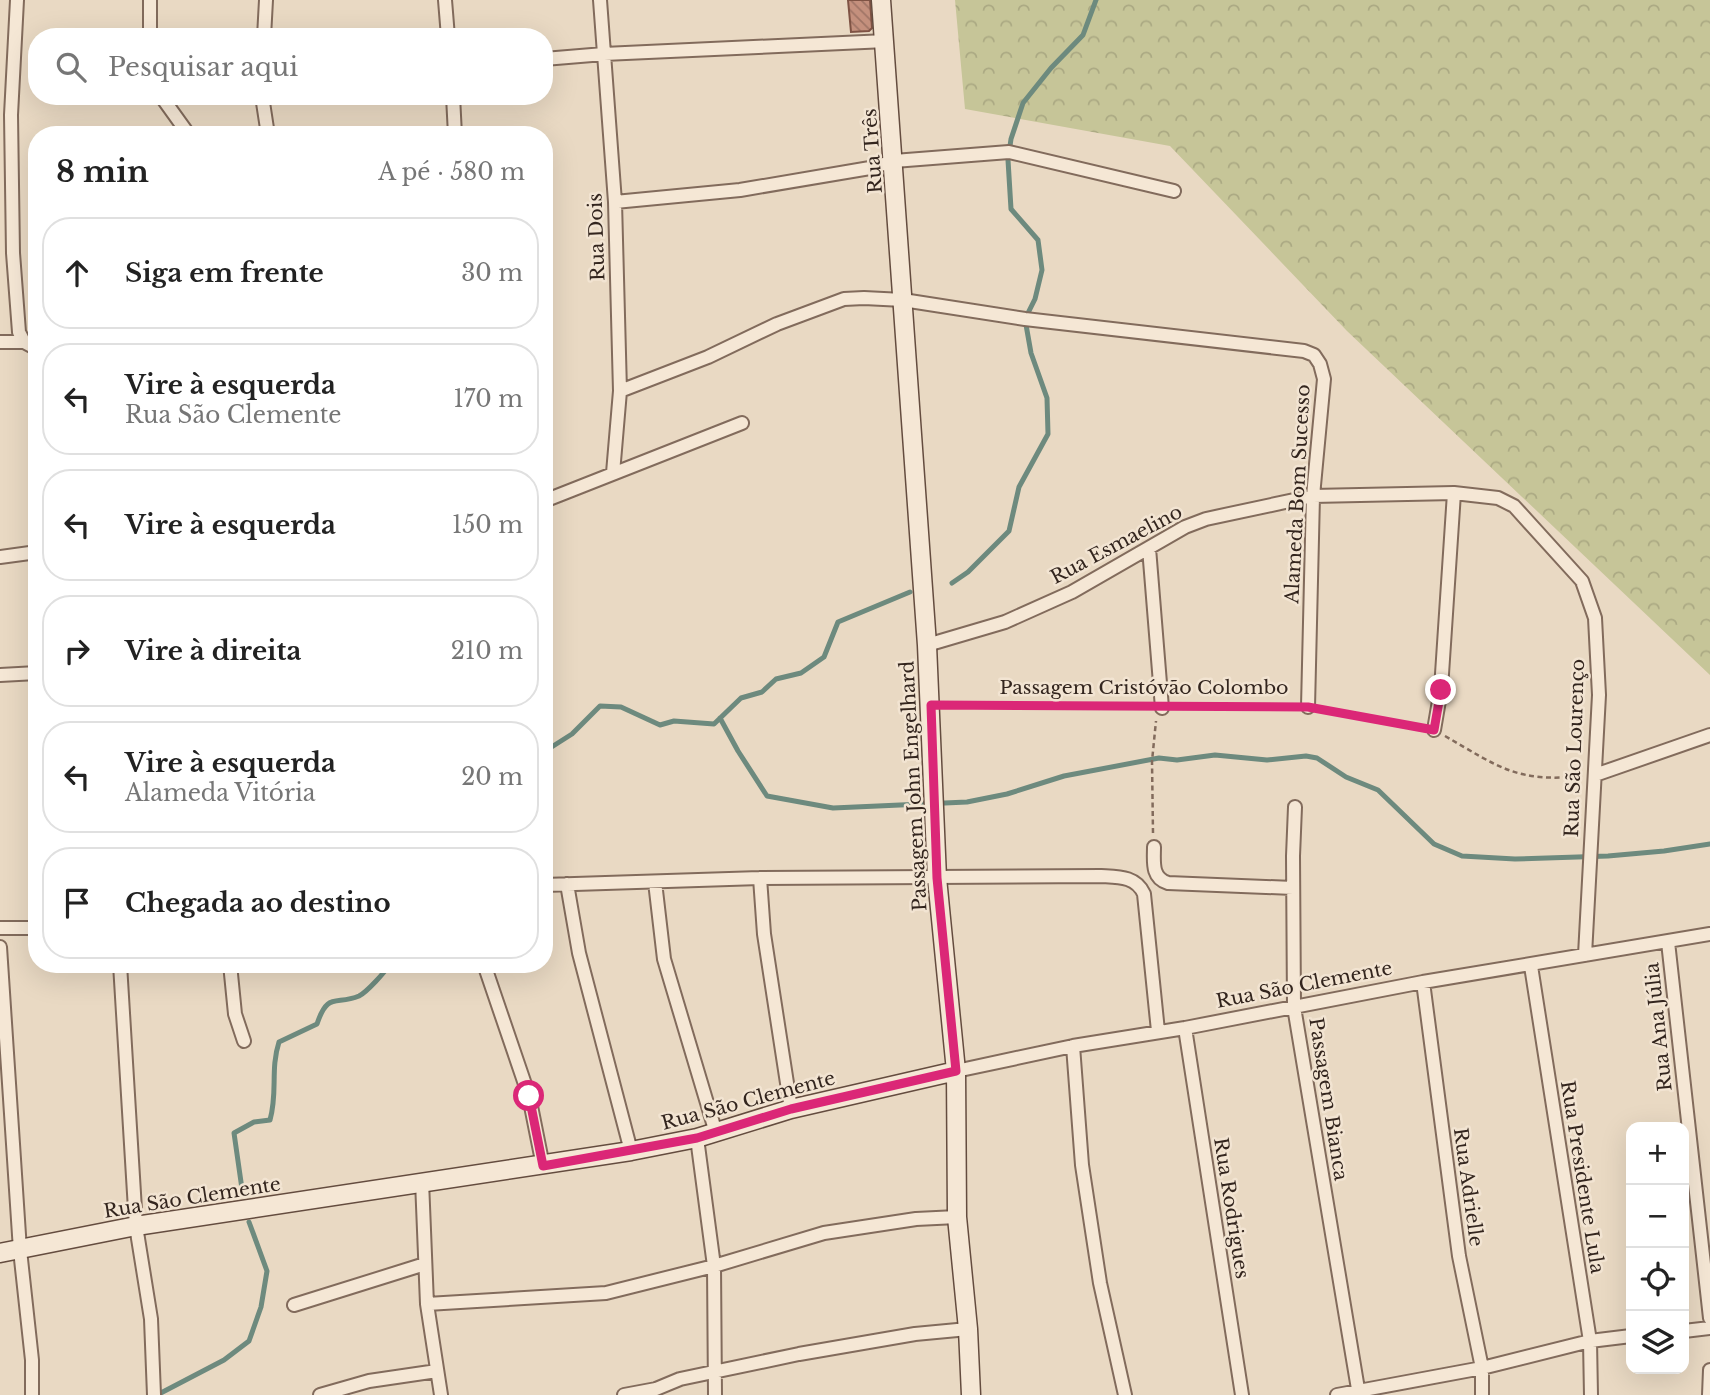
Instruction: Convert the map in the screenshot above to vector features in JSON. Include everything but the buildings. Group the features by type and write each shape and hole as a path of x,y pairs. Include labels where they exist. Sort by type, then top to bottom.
{"main road":[{"name":"Rua Três","path":"881,0 903,300"},
{"name":"Passagem John Engelhard","path":"903,300 931,705 937,878 956,1071 957,1217 968,1329 971,1395"},
{"name":"Rua São Clemente","path":"0,1253 136,1226 631,1151 697,1138 791,1109 956,1071"}],"street":[{"path":"17,0 7,253 19,332 24,342"},
{"path":"150,0 150,28"},
{"path":"264,28 266,0"},
{"path":"445,0 447,28"},
{"name":"Rua Dois","path":"600,0 615,202 620,391 613,473"},
{"path":"553,58 886,41"},
{"path":"168,105 183,126"},
{"path":"263,105 267,126"},
{"path":"453,105 455,126"},
{"path":"615,202 740,190 870,168 894,161 1009,152 1174,191"},
{"path":"620,391 708,358 777,324 844,299 903,300"},
{"name":"Alameda Bom Sucesso","path":"903,300 1025,318 1245,342 1314,355 1324,379 1313,496 1308,707"},
{"path":"0,342 28,344"},
{"path":"553,497 742,423"},
{"path":"1434,730 1441,690 1454,494"},
{"name":"Rua Esmaelino","path":"927,645 1016,617 1072,592 1185,527 1206,519 1313,496 1454,494"},
{"name":"Rua São Lourenço","path":"1454,494 1498,498 1514,506 1582,581 1595,618 1599,695 1585,956"},
{"path":"1149,548 1160,708"},
{"path":"0,557 28,553"},
{"path":"0,675 28,673"},
{"path":"1595,775 1710,735"},
{"name":"Passagem Bianca","path":"1295,807 1294,1007 1359,1393"},
{"path":"1154,847 1156,873 1161,881 1293,888"},
{"path":"760,878 764,934 791,1109"},
{"path":"553,884 760,878 1128,878 1141,886 1148,914 1158,1031"},
{"path":"655,883 664,959 716,1133"},
{"path":"567,884 579,953 631,1151"},
{"path":"0,928 28,928"},
{"name":"Rua São Clemente","path":"956,1071 1073,1046 1185,1028 1423,982 1710,934"},
{"name":"Rua Ana Júlia","path":"1668,942 1710,1318"},
{"path":"0,947 20,1250 32,1360 32,1395"},
{"name":"Rua Presidente Lula","path":"1531,966 1590,1340 1591,1395"},
{"path":"121,973 136,1226 151,1319 154,1395"},
{"path":"231,973 235,1014 244,1041"},
{"path":"487,973 529,1096 543,1166"},
{"name":"Rua Adrielle","path":"1423,982 1459,1256 1482,1368 1482,1395"},
{"name":"Rua Rodrigues","path":"1185,1028 1242,1395"},
{"path":"1073,1046 1082,1165 1100,1283 1125,1395"},
{"path":"697,1138 714,1266 715,1395"},
{"path":"422,1181 427,1304 441,1395"},
{"path":"427,1304 606,1293 714,1266 824,1233 916,1219 957,1217"},
{"path":"294,1305 425,1264"},
{"path":"1689,1330 1710,1328"},
{"path":"624,1395 656,1389 680,1379 714,1371 915,1334 968,1329"},
{"path":"1337,1395 1482,1368 1590,1340 1626,1336"},
{"path":"1709,1395 1710,1370"},
{"path":"320,1395 369,1381 436,1371"}],"path":[{"name":"Passagem Cristóvão Colombo","path":"931,705 1308,707 1434,730 1503,769 1529,777 1552,779 1595,775"},
{"path":"1154,847 1152,761 1160,708"}],"green space":[{"path":"955,0 1710,0 1710,675 1347,331 1170,146 965,109"}],"waterway":[{"path":"952,583 968,572 1009,531 1019,487 1048,434 1047,398 1031,353 1025,319 1035,299 1042,270 1038,240 1011,209 1008,160 1011,139 1023,103 1051,68 1083,35 1096,0"},
{"path":"553,746 572,734 600,706 621,707 660,725 674,721 714,724 741,698 762,692 776,679 801,673 824,657 838,622 910,592"},
{"path":"720,718 767,796 833,808 967,802 1007,794 1064,776 1159,758 1177,760 1215,755 1267,760 1306,756 1317,758 1346,777 1378,790 1434,844 1462,856 1515,859 1608,856 1710,844"},
{"path":"242,1189 234,1133 254,1122 270,1120 279,1042 317,1024 329,1003 359,996 383,973"},
{"path":"157,1395 224,1360 249,1341 261,1307 267,1271 249,1222"}],"route":[{"path":"529,1096 543,1166 697,1138 791,1109 956,1071 937,878 931,705 1308,707 1434,730 1441,690"}]}
